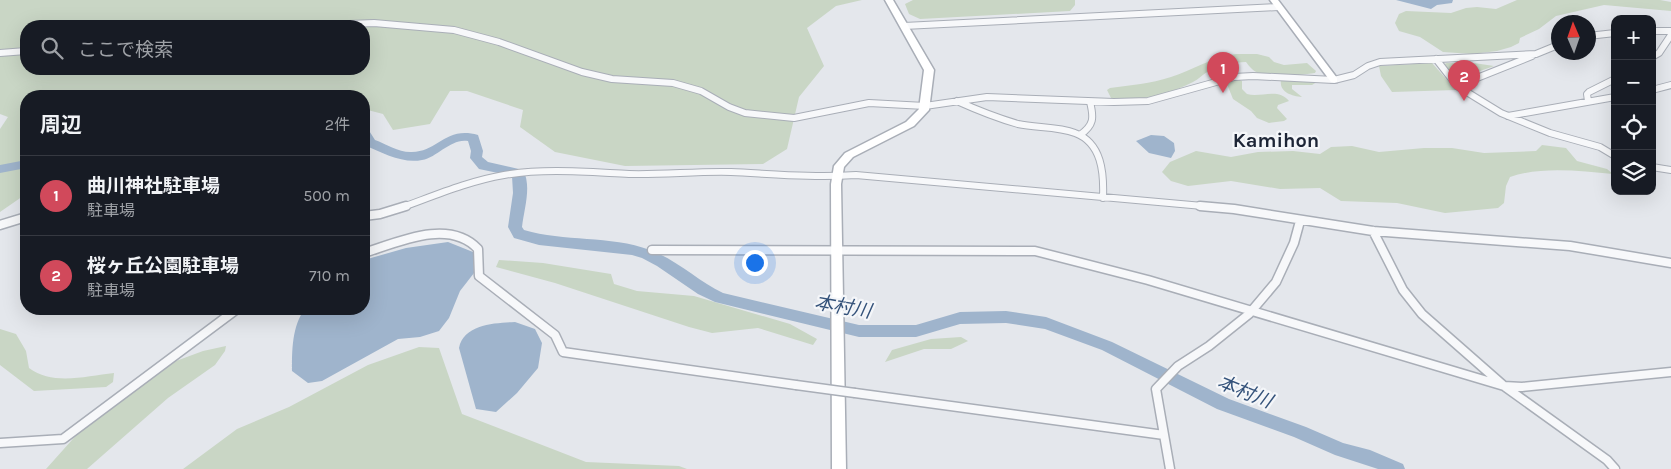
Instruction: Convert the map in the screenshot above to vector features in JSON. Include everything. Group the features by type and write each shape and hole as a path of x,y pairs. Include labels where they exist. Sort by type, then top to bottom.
{"street":[{"path":"839,469 837,177 839,166 849,155 910,124 919,116 925,106 929,70 889,0"},
{"path":"904,26 1276,4 1334,80"},
{"path":"370,22 454,30 499,42 582,72 612,79 655,81 685,86 709,94 729,107 745,113 794,118 869,103 925,106 956,100 988,97 1090,102 1148,101 1234,77 1253,76 1334,80 1354,75 1368,66 1380,62 1536,54"},
{"path":"1656,32 1671,33 1656,55"},
{"path":"1596,35 1611,33"},
{"path":"1457,86 1551,48"},
{"path":"0,52 20,50"},
{"path":"1436,59 1457,86 1477,100 1508,116 1550,133 1600,147 1611,154"},
{"path":"1588,101 1587,94 1589,92 1611,81"},
{"path":"1656,89 1671,84"},
{"path":"1508,116 1611,97"},
{"path":"956,100 976,110 1019,124 1074,132 1080,135 1101,160 1104,180 1102,198"},
{"path":"1080,135 1092,127 1094,122 1090,102"},
{"path":"1656,168 1671,170"},
{"path":"370,216 462,186 514,174 542,171 642,174 727,172 837,177 856,175 1234,209 1300,221 1373,231 1570,246 1671,262"},
{"path":"0,225 20,219"},
{"path":"1170,469 1156,389 1178,366 1209,346 1251,311 1276,282 1294,243 1300,221"},
{"path":"1373,231 1403,290 1422,314 1504,386 1607,460 1615,469"},
{"path":"370,251 408,239 442,234 456,235 468,239 478,249 479,276 555,335 563,352 1164,435"},
{"path":"652,250 837,252 1035,251 1148,280 1504,386 1522,387 1671,372"},
{"path":"0,443 63,439 229,315"}],"green space":[{"path":"0,0 862,0 836,6 807,28 824,66 799,97 787,149 763,164 625,166 555,152 520,127 523,110 467,91 450,91 430,124 393,130 383,114 370,111 370,90 20,90 20,198 0,212 0,129 8,117 0,114"},
{"path":"913,0 1075,0 1075,5 1070,11 920,19 909,14 905,4"},
{"path":"1517,0 1660,0 1671,2 1671,11 1604,5 1560,15 1551,15 1551,20 1539,29 1520,38 1519,43 1511,47 1472,54 1443,52 1420,37 1399,31 1395,23 1399,14 1406,11 1451,13 1477,7 1496,9"},
{"path":"1236,54 1257,54 1269,57 1274,62 1284,65 1307,63 1316,71 1315,73 1302,75 1270,76 1258,73 1246,62 1242,62 1217,67 1195,81 1164,94 1121,99 1111,98 1107,90 1163,79 1219,58"},
{"path":"1432,63 1456,90 1392,92 1381,76 1379,66"},
{"path":"1474,63 1494,66 1458,79 1444,64"},
{"path":"1237,79 1242,81 1242,89 1247,94 1275,94 1285,97 1289,101 1278,105 1277,108 1287,119 1269,123 1257,118 1251,111 1233,99 1227,84 1230,80"},
{"path":"1281,80 1317,82 1312,85 1292,85 1292,89 1302,97 1287,93 1282,88"},
{"path":"1542,145 1566,148 1577,161 1607,169 1611,174 1548,170 1522,174 1510,177 1506,186 1504,203 1498,208 1445,213 1397,203 1341,201 1320,188 1280,189 1231,181 1188,186 1171,181 1162,172 1170,162 1196,151 1231,157 1258,152 1293,151 1320,154 1331,147 1352,146 1379,152 1424,148 1452,148 1484,153 1536,151"},
{"path":"499,260 543,263 611,274 614,284 637,291 694,296 790,324 817,339 813,345 758,328 712,333 555,283 496,267"},
{"path":"0,329 16,334 26,351 29,368 38,374 48,377 70,378 114,373 113,382 106,387 34,391 0,365"},
{"path":"961,337 968,341 951,349 924,349 885,362 892,350 931,339"},
{"path":"226,346 225,351 215,365 168,398 87,469 46,469 80,431 176,361 203,351"},
{"path":"419,347 439,348 462,414 586,462 679,466 687,469 183,469 237,429 289,407 368,365"}],"water":[{"path":"1396,0 1453,0 1452,3 1437,5 1431,9"},
{"path":"1151,135 1164,136 1174,143 1175,151 1171,158 1149,153 1136,141"},
{"path":"448,242 473,252 474,273 460,291 449,318 439,331 420,337 398,339 322,381 308,383 292,371 295,330 301,315 370,315 370,258 406,248"},
{"path":"515,322 535,329 542,343 538,368 517,393 496,412 476,409 459,348 462,340 467,334 481,326"}],"waterway":[{"name":"本村川","path":"370,143 408,157 422,156 455,138 463,136 474,138 477,151 476,158 484,166 518,173 520,193 515,227 519,234 539,240 632,250 646,254 662,262 703,290 720,298 859,331 916,331 960,318 1006,317 1046,323 1107,346 1223,404 1300,432 1341,450 1370,458 1397,469"},
{"name":"本村川","path":"0,169 20,165"}],"place":[{"name":"曲川神社駐車場","path":"1223,93"},
{"name":"桜ヶ丘公園駐車場","path":"1464,101"}],"district":[{"name":"Kamihon","path":"1276,140"}]}
